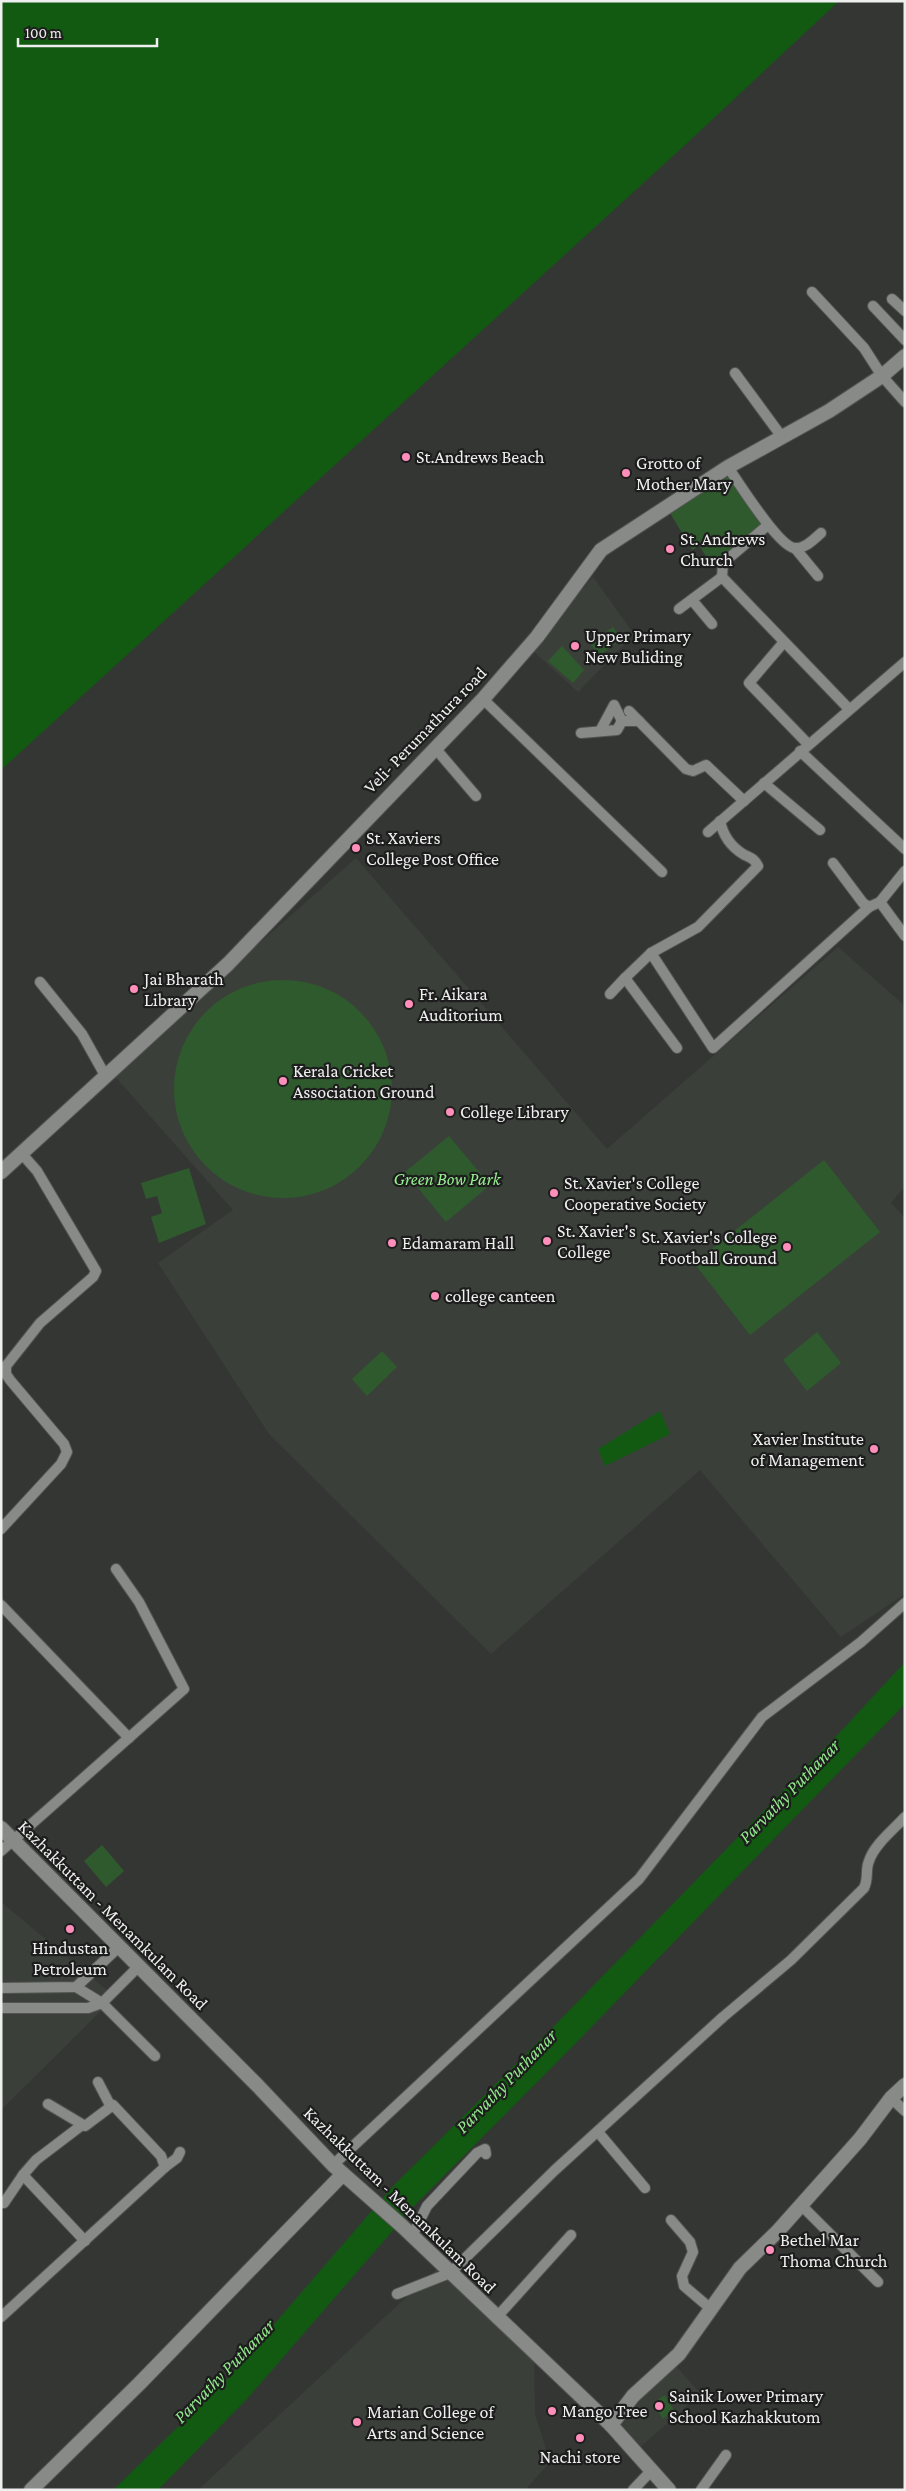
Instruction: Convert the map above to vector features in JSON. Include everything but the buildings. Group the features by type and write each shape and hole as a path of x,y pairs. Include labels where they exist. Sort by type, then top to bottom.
{"main road":[{"name":"Veli- Perumathura road","path":"1,1172 228,964 483,699 537,637 601,550 728,467 829,411 882,376 905,356"},
{"name":"Kazhakkuttam - Menamkulam Road","path":"1,1828 258,2086 338,2170 407,2231 496,2318 611,2425 669,2490"},
{"path":"611,2425 633,2396 679,2354 740,2268 801,2206 860,2139 890,2098 905,2085"},
{"path":"31,2490 140,2383 338,2170"}],"street":[{"path":"812,292 864,348 882,376 905,402"},
{"path":"892,299 905,311"},
{"path":"873,306 905,340"},
{"path":"735,373 782,437"},
{"path":"728,467 768,525 787,545 795,548 818,576"},
{"path":"679,609 722,576 723,563 768,525"},
{"path":"795,548 806,546 821,533"},
{"path":"722,576 849,709"},
{"path":"692,600 712,624"},
{"path":"784,642 749,683 804,748 905,849"},
{"path":"708,832 905,662"},
{"path":"483,699 662,872"},
{"path":"600,732 614,705 622,721"},
{"path":"629,711 686,769 693,771 706,765 744,801"},
{"path":"622,721 639,721"},
{"path":"581,733 617,730 622,721"},
{"path":"435,748 476,796"},
{"path":"764,783 820,830"},
{"path":"610,994 652,953 698,927 758,866 755,859 741,853 724,835 720,821"},
{"path":"833,863 862,903 869,907"},
{"path":"652,953 713,1048 869,907 880,902 905,871"},
{"path":"880,902 905,936"},
{"path":"625,978 677,1048"},
{"path":"40,982 82,1034 106,1077"},
{"path":"1,1529 61,1464 67,1452 64,1444 3,1373 8,1361 40,1323 93,1277 96,1271 36,1171 22,1154"},
{"path":"1,1851 184,1689 139,1602 116,1569"},
{"path":"338,2170 639,1879 762,1717 860,1642 905,1604"},
{"path":"1,1605 129,1738"},
{"path":"397,2294 450,2273 555,2170 722,2017 791,1960 864,1888 868,1880 867,1864 870,1855 905,1817"},
{"path":"76,1986 120,1946"},
{"path":"1,2008 88,2008 102,2003 138,1967"},
{"path":"1,1988 76,1986 102,2003 155,2056"},
{"path":"98,2082 110,2105 115,2106 161,2156 165,2166"},
{"path":"890,2098 905,2111"},
{"path":"48,2104 82,2125 88,2125 110,2105"},
{"path":"4,2203 36,2160 82,2125"},
{"path":"598,2132 645,2188"},
{"path":"407,2231 427,2206 477,2153 485,2149 486,2154"},
{"path":"1,2317 165,2166 177,2158 180,2152"},
{"path":"23,2175 85,2241"},
{"path":"801,2206 878,2282"},
{"path":"670,2220 690,2242 693,2252 682,2276 684,2286 711,2309"},
{"path":"496,2318 571,2235"},
{"path":"1,2304 15,2304"},
{"path":"701,2490 726,2455"},
{"path":"633,2490 651,2471"}],"shaded area":[{"path":"593,577 634,634 578,692 530,648"},
{"name":"St. Xavier's College","path":"356,858 607,1149 838,947 905,1006 905,1186 891,1203 905,1218 905,1594 841,1637 700,1470 491,1654 269,1434 158,1263 233,1210 112,1073"},
{"path":"1,1902 115,1997 1,2110"},
{"path":"439,2267 534,2356 535,2414 550,2462 525,2490 198,2490"},
{"name":"Sainik Lower Primary School Kazhakkutom","path":"674,2364 701,2394 640,2447 622,2427 619,2417"}],"green space":[{"path":"729,475 762,522 759,530 714,567 699,546 692,550 670,513"},
{"path":"613,627 622,639 599,656 590,643"},
{"path":"562,646 584,670 573,683 548,661"},
{"name":"Kerala Cricket Association Ground","path":"283,980 304,982 325,988 360,1012 384,1047 390,1068 392,1089 390,1110 384,1131 360,1166 325,1190 304,1196 283,1198 262,1196 241,1190 206,1166 182,1131 176,1110 174,1089 176,1068 182,1047 206,1012 241,988 262,982"},
{"name":"Green Bow Park","path":"449,1136 490,1185 446,1222 405,1172"},
{"name":"St. Xavier's College Football Ground","path":"824,1160 880,1232 750,1335 694,1263"},
{"path":"189,1168 206,1224 159,1243 151,1217 162,1213 157,1196 146,1199 141,1183"},
{"path":"817,1332 841,1363 807,1391 783,1360"},
{"path":"382,1351 397,1367 367,1396 352,1379"},
{"path":"102,1845 124,1871 106,1887 84,1861"},
{"path":"665,2395 674,2410 663,2419 653,2403"}],"water":[{"path":"1,1 839,1 685,145 1,770"},
{"path":"660,1411 670,1434 605,1466 598,1449"},
{"name":"Parvathy Puthanar","path":"905,1662 905,1704 575,2044 415,2205 247,2399 158,2490 113,2490 226,2380 394,2185 555,2025 843,1729"}],"place":[{"name":"St.Andrews Beach","path":"406,457"},
{"name":"Grotto of Mother Mary","path":"626,473"},
{"name":"St. Andrews Church","path":"670,549"},
{"name":"Upper Primary New Buliding","path":"575,646"},
{"name":"St. Xaviers College Post Office","path":"356,848"},
{"name":"Jai Bharath Library","path":"134,989"},
{"name":"Fr. Aikara Auditorium","path":"409,1004"},
{"name":"Kerala Cricket Association Ground","path":"283,1081"},
{"name":"College Library","path":"450,1112"},
{"name":"St. Xavier's College Cooperative Society","path":"554,1193"},
{"name":"St. Xavier's College","path":"547,1241"},
{"name":"Edamaram Hall","path":"392,1243"},
{"name":"St. Xavier's College Football Ground","path":"787,1247"},
{"name":"college canteen","path":"435,1296"},
{"name":"Xavier Institute of Management","path":"874,1449"},
{"name":"Hindustan Petroleum","path":"70,1929"},
{"name":"Bethel Mar Thoma Church","path":"770,2250"},
{"name":"Sainik Lower Primary School Kazhakkutom","path":"659,2406"},
{"name":"Mango Tree","path":"552,2411"},
{"name":"Marian College of Arts and Science","path":"357,2422"},
{"name":"Nachi store","path":"580,2438"}]}
